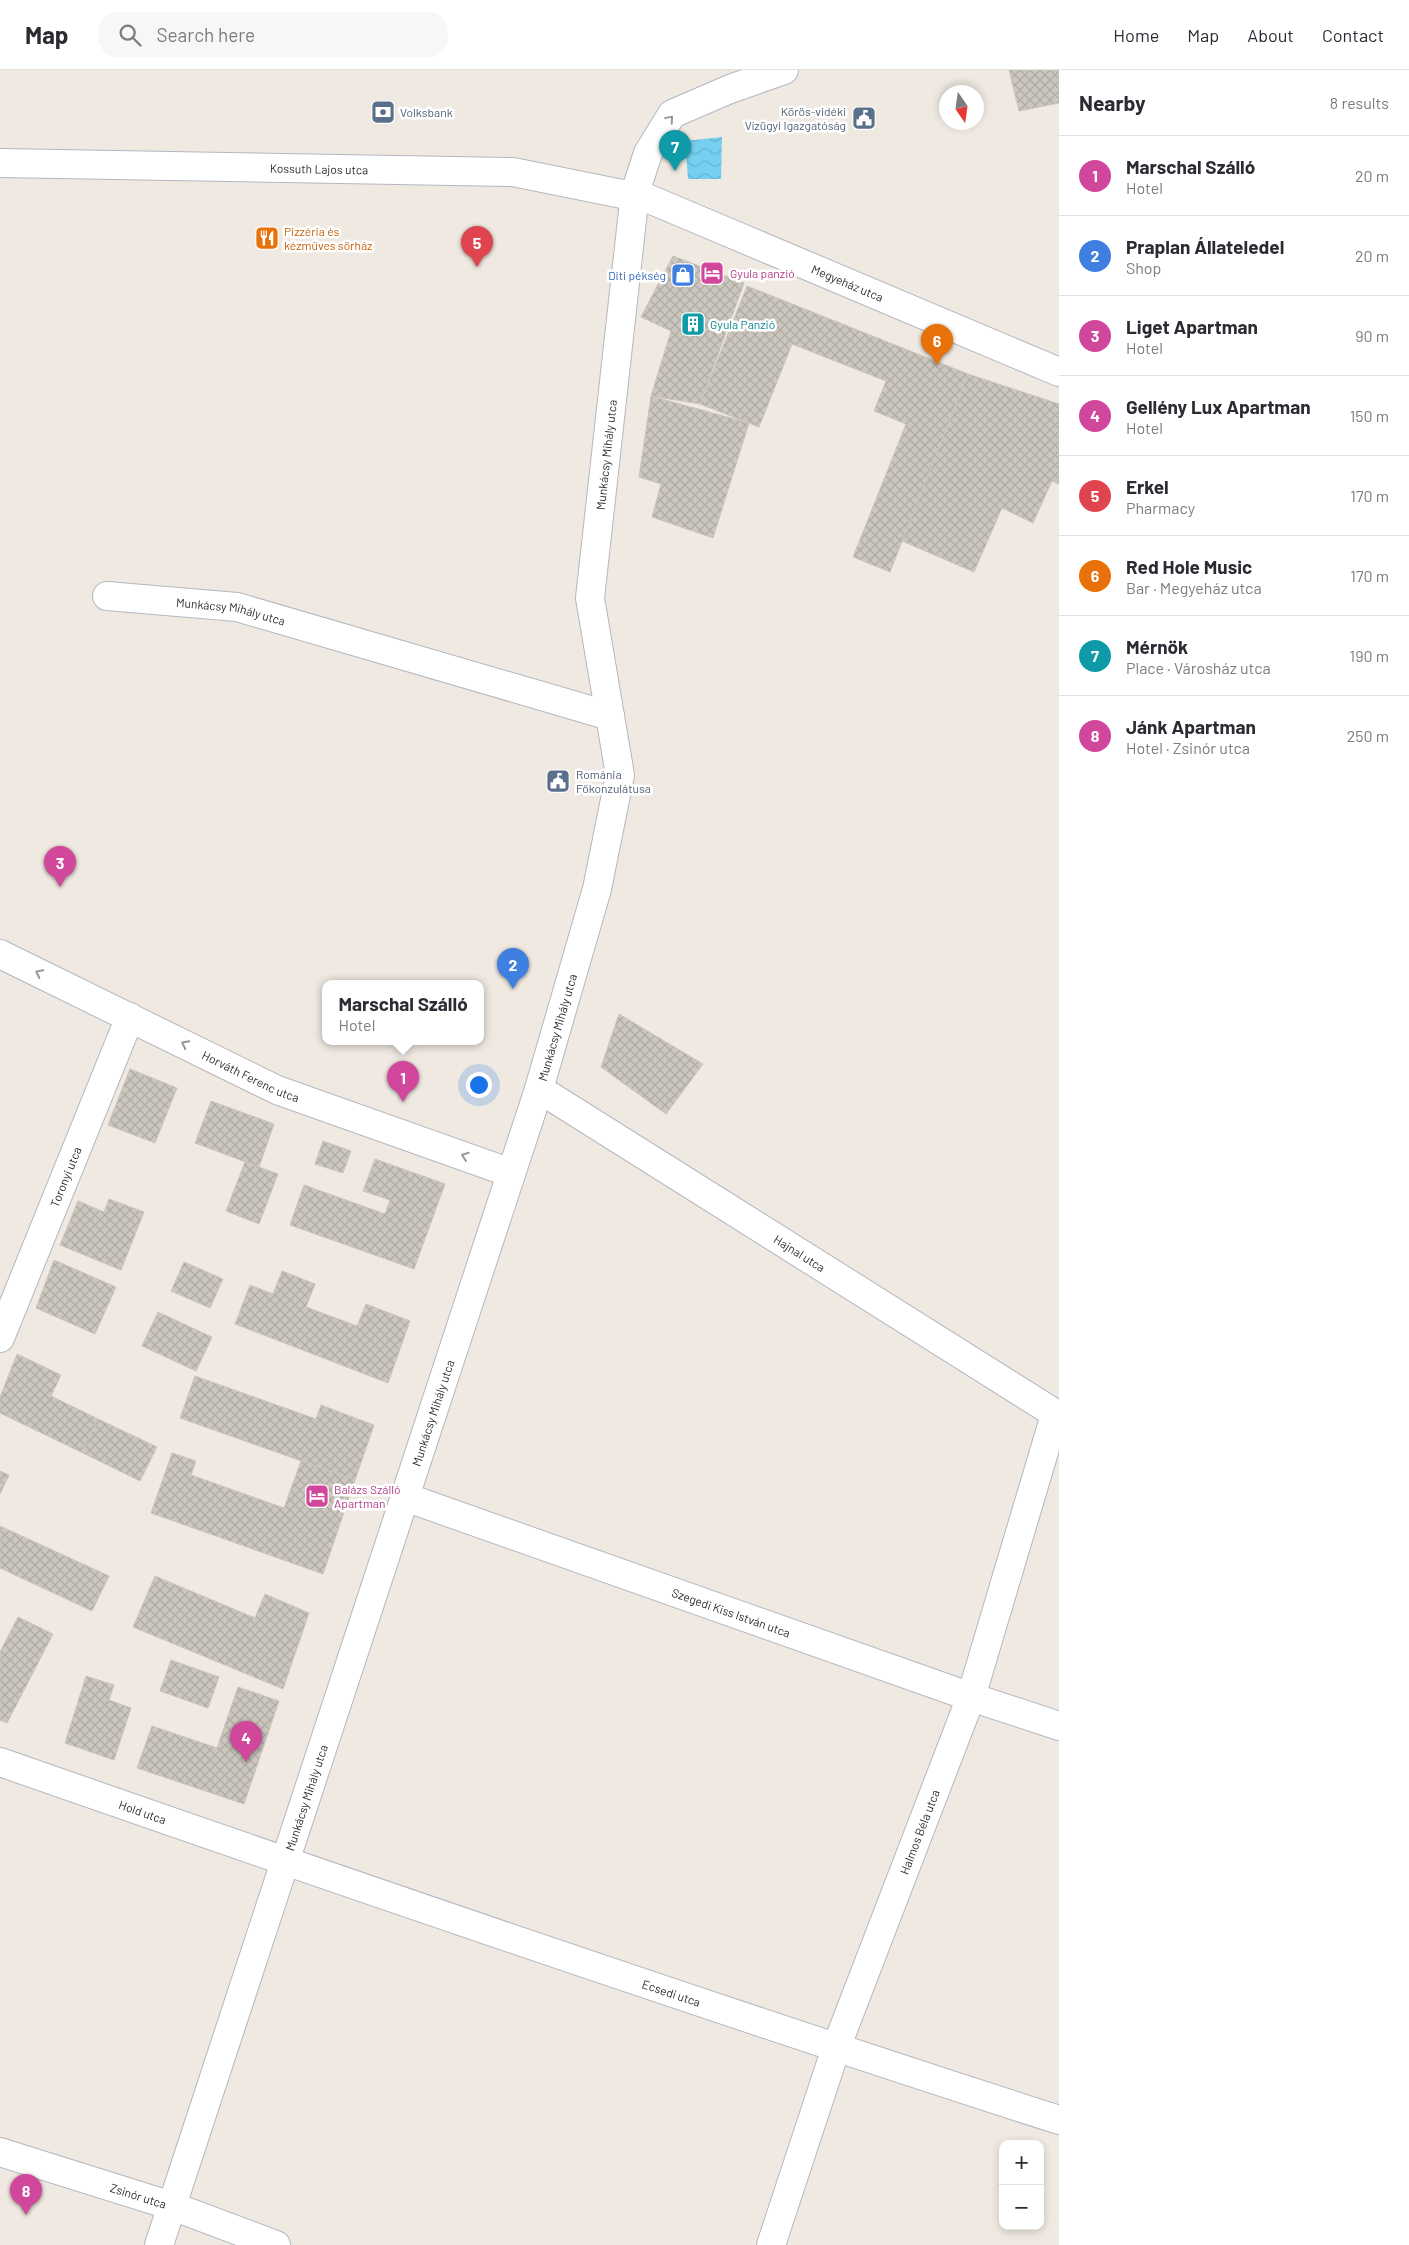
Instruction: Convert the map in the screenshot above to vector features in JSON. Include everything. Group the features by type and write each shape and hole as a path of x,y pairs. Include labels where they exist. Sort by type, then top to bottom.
{"street":[{"name":"Munkácsy Mihály utca","path":"159,2245 511,1173 597,889 620,775 590,598 635,193 648,153 672,114 730,89 784,70"},
{"name":"Kossuth Lajos utca","path":"0,163 513,172 622,194 635,193"},
{"name":"Megyeház utca","path":"635,193 1059,372"},
{"name":"Munkácsy Mihály utca","path":"108,596 237,607 610,716"},
{"name":"Horváth Ferenc utca","path":"0,954 277,1090 511,1173"},
{"name":"Toronyi utca","path":"0,1338 130,1017"},
{"name":"Hajnal utca","path":"538,1089 1057,1415"},
{"name":"Halmos Béla utca","path":"771,2245 836,2048 971,1697 1057,1415"},
{"name":"Szegedi Kiss István utca","path":"405,1498 971,1697 1059,1726"},
{"name":"Hold utca","path":"0,1762 285,1862"},
{"name":"Ecsedi utca","path":"285,1862 836,2048 1059,2120"},
{"name":"Zsinór utca","path":"0,2152 172,2206 276,2245"}],"water":[{"path":"722,137 721,179 688,179 685,141"}],"building":[{"path":"1009,70 1059,70 1059,103 1019,111"},
{"name":"Gyula Panzió","path":"673,256 744,283 700,404 651,396 671,331 641,317"},
{"path":"747,286 968,374 890,572 853,557 906,424 874,411 886,381 792,344 759,427 700,404"},
{"path":"968,374 1059,404 1059,484 1052,481 1033,523 1002,508 974,572 902,541"},
{"path":"651,396 749,423 713,538 652,517 661,484 639,477"},
{"path":"619,1014 703,1064 666,1114 601,1067"},
{"path":"130,1069 177,1088 155,1143 108,1125"},
{"path":"211,1101 274,1124 259,1167 195,1143"},
{"path":"323,1141 351,1151 343,1173 315,1164"},
{"path":"375,1159 445,1184 414,1269 290,1225 304,1185 385,1214 390,1200 363,1191"},
{"path":"245,1162 278,1174 259,1224 226,1211"},
{"path":"109,1199 144,1212 121,1270 60,1245 78,1201 104,1212"},
{"path":"54,1260 116,1287 95,1334 36,1308"},
{"path":"184,1262 223,1279 210,1308 171,1291"},
{"path":"282,1271 315,1284 306,1307 357,1326 366,1304 410,1321 388,1383 235,1324 250,1285 273,1294"},
{"path":"158,1312 212,1337 196,1371 142,1346"},
{"path":"17,1354 61,1375 51,1396 98,1419 81,1452 0,1413 0,1397"},
{"path":"195,1376 316,1419 321,1405 374,1425 355,1480 180,1418"},
{"path":"98,1419 157,1447 140,1481 81,1452"},
{"path":"172,1453 196,1461 191,1475 284,1508 301,1461 355,1480 323,1574 151,1513"},
{"path":"0,1471 9,1475 0,1494"},
{"path":"0,1526 109,1576 92,1611 0,1568"},
{"path":"155,1576 255,1618 265,1594 309,1613 283,1689 133,1627"},
{"path":"18,1617 53,1634 7,1723 0,1720 0,1652"},
{"path":"171,1660 219,1677 208,1708 160,1691"},
{"path":"86,1676 114,1685 109,1700 131,1708 114,1760 65,1743"},
{"path":"238,1687 279,1701 244,1804 137,1768 152,1726 217,1748"}],"place":[{"name":"Volksbank","path":"383,112"},
{"name":"Körös-vidéki Vízügyi Igazgatóság","path":"864,118"},
{"name":"Mérnök","path":"675,171"},
{"name":"Pizzéria és kézműves sörház","path":"267,238"},
{"name":"Erkel","path":"477,267"},
{"name":"Gyula panzió","path":"712,273"},
{"name":"Diti pékség","path":"683,275"},
{"name":"Gyula Panzió","path":"693,324"},
{"name":"Red Hole Music","path":"937,365"},
{"name":"Románia Főkonzulátusa","path":"558,781"},
{"name":"Liget Apartman","path":"60,887"},
{"name":"Praplan Állateledel","path":"513,989"},
{"name":"Marschal Szálló","path":"403,1102"},
{"name":"Balázs Szálló Apartman","path":"317,1496"},
{"name":"Gellény Lux Apartman","path":"246,1762"},
{"name":"Jánk Apartman","path":"26,2215"}]}
